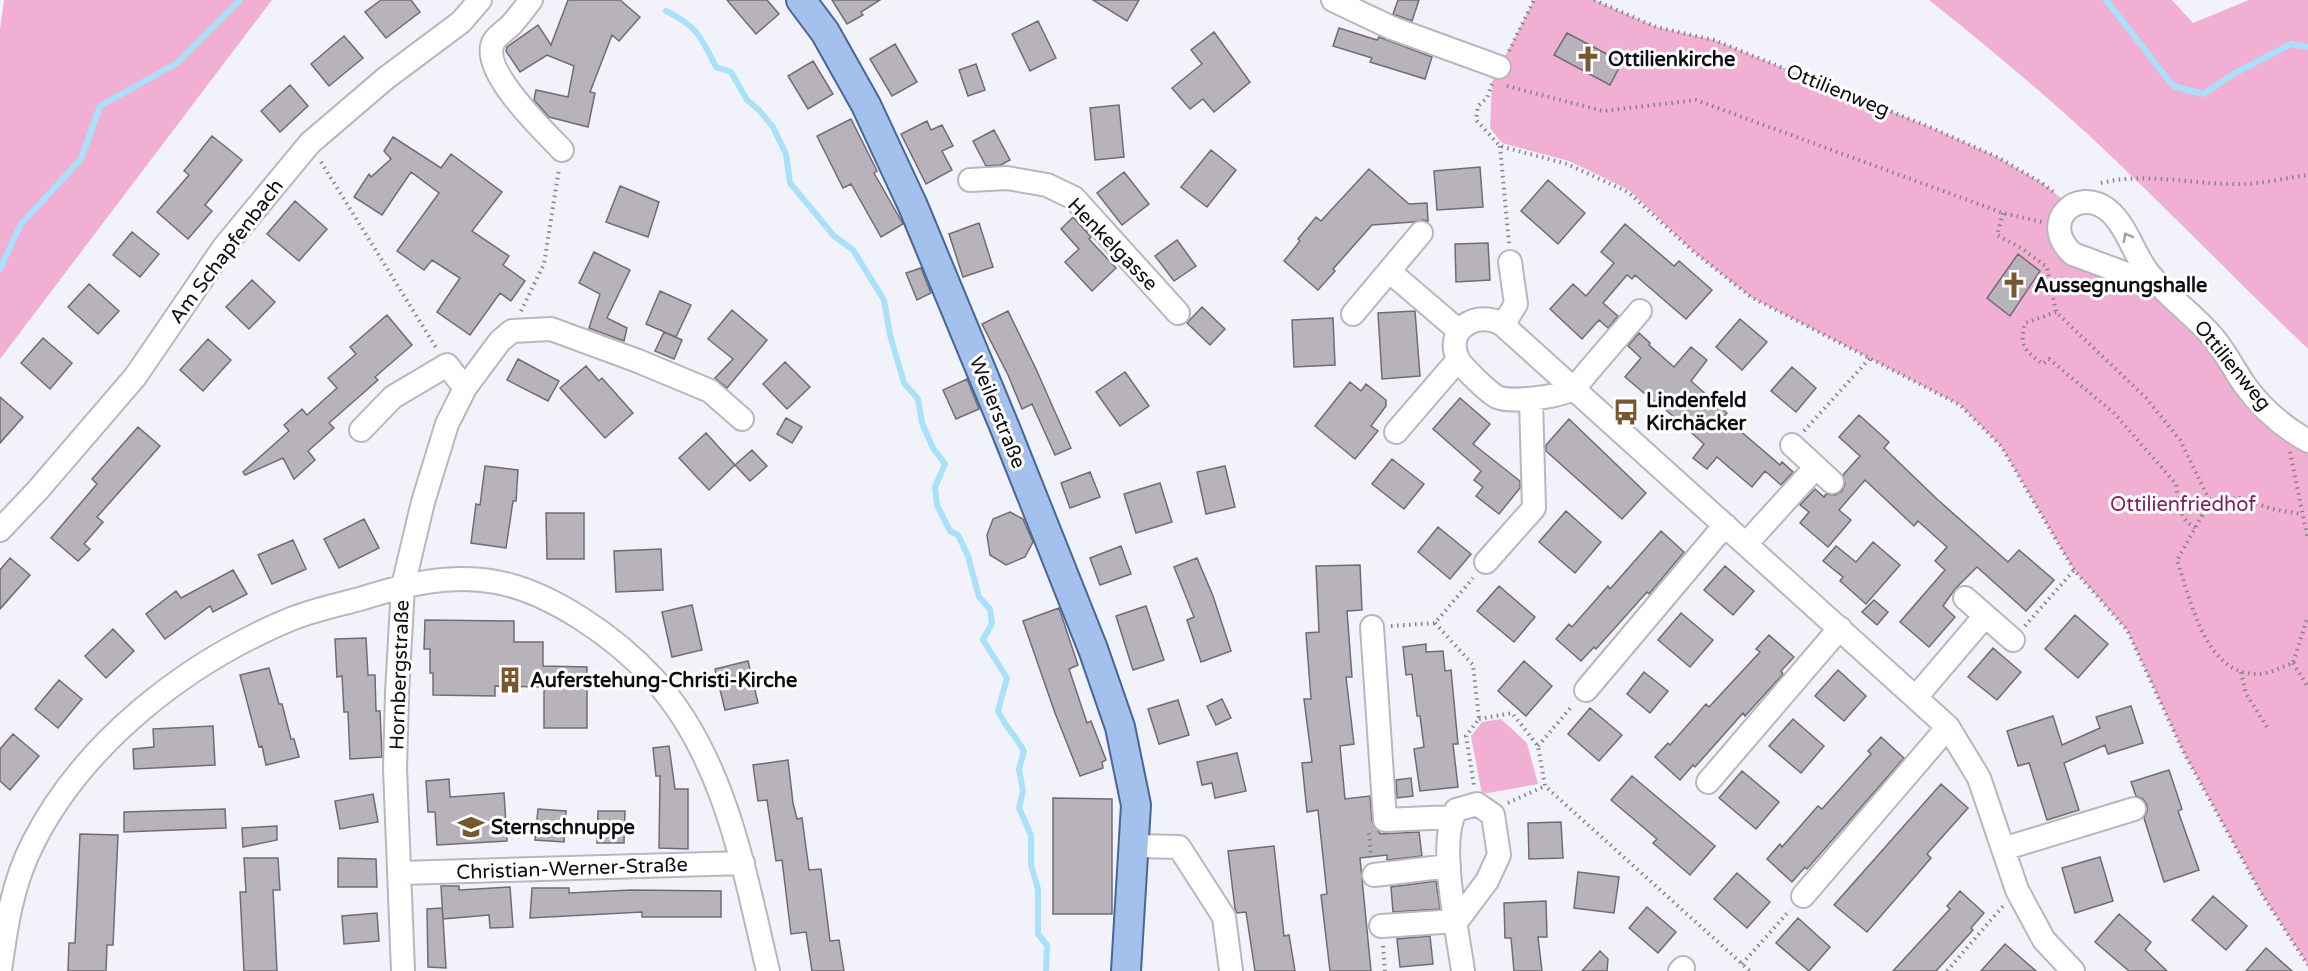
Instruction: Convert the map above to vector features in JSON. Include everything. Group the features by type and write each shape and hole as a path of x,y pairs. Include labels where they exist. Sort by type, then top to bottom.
{"main road":[{"name":"Weilerstraße","path":"801,0 825,32 866,105 913,206 1080,616 1120,727 1137,805 1126,971"}],"street":[{"name":"Am Schapfenbach","path":"0,530 37,491 135,377 224,247 309,143 386,78 461,22 480,0"},
{"path":"531,0 494,41 491,53 498,73 510,92 562,150"},
{"path":"1333,0 1496,75"},
{"name":"Henkelgasse","path":"970,180 1007,178 1047,185 1074,198 1179,313"},
{"name":"Ottilienweg","path":"2071,206 2080,203 2096,204 2106,208 2114,216 2140,260 2159,286 2189,311 2213,336 2245,386 2285,427 2308,441"},
{"path":"2059,225 2071,206"},
{"name":"Ottilienweg","path":"2059,225 2059,235 2073,254 2159,286"},
{"path":"1353,314 1421,233"},
{"path":"1503,325 1516,304 1510,262"},
{"path":"1389,271 1459,331"},
{"path":"1640,311 1573,389 1531,400 1498,397 1458,360 1455,351 1455,340 1459,331 1466,324 1484,318 1494,319 1503,325 1573,389 1840,628 1948,727 1979,778 2017,890 2044,940 2073,971"},
{"path":"512,331 551,329 638,361 710,391 742,419"},
{"name":"Hornbergstraße","path":"404,971 395,768 403,586 426,491 447,424 465,388 500,341 512,331"},
{"path":"1396,432 1458,360"},
{"path":"361,430 393,397 447,365 465,388"},
{"path":"1486,562 1534,508 1531,400"},
{"path":"1746,544 1824,474 1792,445"},
{"path":"1586,690 1725,525"},
{"path":"0,971 6,926 14,892 32,844 63,794 93,755 127,722 208,660 292,619 403,586 453,578 497,582 549,600 597,627 653,678 693,732 723,800 743,863 768,971"},
{"path":"1965,598 2013,640"},
{"path":"1916,697 1985,616"},
{"path":"1372,627 1385,820 1452,817"},
{"path":"1708,782 1840,628"},
{"path":"1803,896 1948,727"},
{"path":"1381,926 1456,921 1487,881 1499,855 1485,809 1456,810 1449,826 1449,866 1456,921 1463,971"},
{"path":"2003,849 2134,809"},
{"path":"1135,846 1179,847 1224,917 1231,971"},
{"name":"Christian-Werner-Straße","path":"401,873 743,863"},
{"path":"1374,875 1449,866"}],"path":[{"path":"1533,0 1487,98 1478,106 1476,120 1500,146 1567,164 1628,192 1694,252 1751,297 1960,405 2001,446 2074,570 2127,630 2190,763 2260,893 2308,965"},
{"name":"Ottilienweg","path":"1594,0 1656,27 1714,40 1932,128 1997,157 2042,183 2071,206"},
{"path":"1496,75 1603,111 1696,100 2003,213 2059,225"},
{"path":"309,143 447,365"},
{"path":"1500,146 1510,262"},
{"path":"512,331 544,264 562,150"},
{"path":"2071,206 2073,195 2080,188 2117,179 2163,179 2236,184 2308,175"},
{"path":"2003,213 1997,235 2047,267 2055,312 2146,398 2180,440 2209,498 2177,560 2203,637 2226,664 2241,672 2266,673 2293,663"},
{"path":"2055,312 2025,323 2021,338 2028,353 2043,364 2049,359 2114,413 2176,484 2179,508 2186,521 2195,528"},
{"path":"1792,445 1870,358"},
{"path":"2285,427 2308,540"},
{"path":"2209,498 2241,498 2272,509 2301,514"},
{"path":"1372,627 1435,623 1486,562"},
{"path":"2013,640 2074,570"},
{"path":"2308,616 2293,663 2308,687"},
{"path":"1435,623 1473,665 1479,719"},
{"path":"2241,672 2246,694 2267,727"},
{"path":"1539,746 1586,690"},
{"path":"1545,786 1504,805 1485,809 1466,736 1479,719 1512,713 1539,746 1545,786 1750,971"},
{"path":"1947,971 2017,890"},
{"path":"1742,964 1803,896"}],"green space":[{"path":"4,0 272,0 0,359 0,29"},
{"name":"Ottilienfriedhof","path":"1534,0 1594,0 1656,27 1714,40 1932,128 1997,157 2042,183 2071,206 2059,235 2142,279 2308,441 2308,965 2261,893 2184,753 2127,630 2074,570 2001,446 1960,405 1751,297 1694,252 1629,190 1569,161 1502,143 1490,128 1492,82"},
{"path":"1929,0 2172,0 2193,23 2249,0 2308,0 2308,349 2090,137"},
{"path":"1501,719 1527,743 1538,784 1482,794 1471,736 1482,722"}],"building":[{"path":"381,0 411,0 420,12 386,38 365,12"},
{"path":"568,0 620,0 640,17 619,41 612,35 590,92 595,93 588,127 549,117 534,100 536,90 568,97 574,66 547,55 520,72 506,51 507,47 538,25 551,45"},
{"path":"727,0 767,0 779,14 756,34"},
{"path":"832,0 880,0 861,12 863,15 847,24"},
{"path":"1093,0 1139,0 1127,21"},
{"path":"1398,0 1419,0 1412,21 1393,14"},
{"path":"1038,21 1056,58 1030,71 1012,34"},
{"path":"1339,28 1377,40 1379,37 1432,57 1425,79 1370,62 1372,58 1333,46"},
{"path":"1214,32 1250,82 1214,112 1203,99 1190,109 1172,88 1202,64 1191,50"},
{"name":"Ottilienkirche","path":"1567,33 1622,62 1610,85 1554,55"},
{"path":"344,36 363,58 329,86 311,64"},
{"path":"895,44 917,82 892,96 870,59"},
{"path":"813,61 833,94 808,109 788,76"},
{"path":"976,64 985,90 968,96 959,70"},
{"path":"290,85 308,106 280,132 261,111"},
{"path":"1119,105 1124,157 1095,160 1090,108"},
{"path":"851,119 877,171 874,173 903,224 881,237 851,184 843,188 817,136"},
{"path":"927,121 931,130 942,125 953,146 942,151 952,170 926,184 901,134"},
{"path":"994,130 1010,160 1001,165 986,166 973,141"},
{"path":"212,136 242,160 205,205 212,211 188,239 157,212 189,175 184,171"},
{"path":"393,137 441,168 451,154 502,192 472,231 509,256 503,265 525,281 511,301 500,293 470,335 437,312 460,278 432,260 424,270 397,251 439,193 411,172 382,215 354,197 369,174 371,177 391,159 384,151"},
{"path":"1211,150 1236,170 1207,207 1181,187"},
{"path":"1480,167 1483,207 1437,210 1434,171"},
{"path":"1369,169 1409,204 1427,203 1428,221 1372,225 1333,269 1335,271 1318,290 1284,261 1316,217 1321,221"},
{"path":"1124,172 1149,204 1122,225 1097,193"},
{"path":"1548,180 1585,213 1558,244 1521,211"},
{"path":"620,186 659,202 648,237 606,222"},
{"path":"295,201 327,229 299,261 267,234"},
{"path":"1073,217 1091,237 1089,239 1116,268 1092,291 1065,262 1079,249 1061,229"},
{"path":"979,223 993,267 963,277 949,234"},
{"path":"1625,224 1674,266 1679,261 1712,290 1686,319 1635,275 1632,279 1627,275 1603,303 1618,316 1608,328 1599,320 1582,339 1550,309 1573,284 1586,296 1614,263 1601,252"},
{"path":"132,232 159,254 140,277 113,255"},
{"path":"1177,240 1196,266 1174,281 1155,256"},
{"path":"1488,243 1490,280 1456,282 1455,244"},
{"path":"594,252 630,270 607,318 627,328 624,341 589,328 600,294 579,283"},
{"name":"Aussegnungshalle","path":"2018,254 2040,271 2010,316 1987,298"},
{"path":"921,268 931,293 917,300 906,273"},
{"path":"252,280 275,302 249,329 226,307"},
{"path":"89,284 119,311 98,334 68,307"},
{"path":"660,291 691,305 676,337 646,324"},
{"path":"1202,307 1225,329 1210,345 1187,323"},
{"path":"732,310 767,340 727,388 715,378 733,359 708,339"},
{"path":"1008,311 1071,448 1055,455 1032,404 1022,409 1008,375 982,324"},
{"path":"1415,311 1420,376 1382,379 1378,313"},
{"path":"387,315 412,345 375,377 378,380 329,423 334,428 308,451 315,460 294,479 283,458 245,475 243,472 289,431 284,425 302,409 307,415 337,388 328,378 356,354 350,347"},
{"path":"1333,318 1335,365 1294,367 1292,320"},
{"path":"1740,319 1767,342 1742,370 1716,347"},
{"path":"664,332 682,340 674,359 655,351"},
{"path":"1639,333 1674,367 1691,347 1707,360 1691,381 1727,413 1724,417 1780,465 1782,462 1793,472 1781,485 1765,471 1752,487 1717,457 1707,469 1693,458 1704,444 1625,377 1641,358 1628,346"},
{"path":"43,338 72,363 50,389 21,363"},
{"path":"208,339 231,360 203,391 180,370"},
{"path":"518,359 559,381 548,401 507,380"},
{"path":"785,362 810,387 787,409 763,384"},
{"path":"586,366 599,381 602,378 633,413 605,438 560,388"},
{"path":"1792,367 1816,388 1796,412 1771,391"},
{"path":"1125,372 1149,406 1120,426 1096,392"},
{"path":"967,379 979,409 956,419 943,390"},
{"path":"1350,382 1361,391 1366,384 1386,400 1386,406 1371,426 1378,431 1355,459 1315,426"},
{"path":"0,397 23,417 0,443"},
{"path":"1460,398 1490,424 1473,444 1520,481 1520,488 1499,514 1476,496 1483,487 1474,480 1481,471 1433,429"},
{"path":"1859,415 1889,442 1884,448 2008,562 2019,550 2054,580 2026,611 1977,567 1955,589 1943,606 1955,617 1929,647 1900,622 1945,570 1935,561 1947,547 1918,521 1914,526 1865,480 1839,510 1851,520 1828,547 1800,523 1809,512 1800,505 1815,489 1824,497 1826,494 1835,495 1842,491 1845,484 1843,475 1860,456 1839,437"},
{"path":"786,418 802,427 792,443 777,434"},
{"path":"1569,419 1646,493 1622,519 1546,451 1546,445"},
{"path":"138,427 160,446 97,517 103,522 84,544 90,549 78,561 51,538 97,484 92,479"},
{"path":"706,433 735,465 709,490 679,458"},
{"path":"752,450 767,466 750,481 735,465"},
{"path":"1392,459 1424,484 1404,509 1372,484"},
{"path":"485,466 518,470 516,501 513,501 506,548 471,543 476,504 480,505"},
{"path":"1225,466 1235,507 1206,514 1197,472"},
{"path":"1090,472 1100,497 1070,508 1061,483"},
{"path":"1160,483 1172,522 1136,533 1124,494"},
{"path":"1566,511 1601,542 1575,573 1539,542"},
{"path":"1010,512 1023,519 1033,542 1025,557 1006,565 990,555 987,535 993,519"},
{"path":"546,513 584,513 584,559 547,559"},
{"path":"364,519 379,548 339,568 324,539"},
{"path":"1438,527 1471,554 1450,579 1418,552"},
{"path":"1661,531 1684,552 1649,594 1647,592 1596,649 1594,647 1581,661 1556,639 1569,624 1572,627 1608,586 1610,589"},
{"path":"293,540 306,569 272,584 258,555"},
{"path":"1873,542 1900,565 1866,604 1840,581 1843,577 1823,561 1836,546 1856,562"},
{"path":"1121,546 1131,574 1100,585 1090,558"},
{"path":"661,549 663,590 616,592 614,551"},
{"path":"10,558 30,575 0,609 0,570"},
{"path":"1197,558 1213,596 1231,651 1201,662 1187,620 1194,617 1174,567"},
{"path":"1360,565 1362,610 1347,611 1352,677 1346,677 1354,744 1340,746 1345,799 1370,796 1372,821 1380,834 1419,832 1422,856 1387,860 1387,855 1360,858 1371,971 1330,971 1321,895 1327,894 1318,810 1307,812 1302,763 1312,762 1304,699 1311,699 1306,633 1319,632 1316,566"},
{"path":"1725,566 1754,591 1733,615 1704,590"},
{"path":"233,570 247,594 213,612 210,606 165,639 146,614 176,591 181,598"},
{"path":"1499,586 1535,617 1514,642 1477,611"},
{"path":"1874,600 1888,612 1877,625 1862,612"},
{"path":"692,605 702,650 672,657 662,612"},
{"path":"1146,606 1164,660 1133,670 1116,616"},
{"path":"1059,608 1078,665 1069,669 1087,723 1091,721 1106,760 1102,762 1103,768 1080,776 1023,621"},
{"path":"1681,613 1713,640 1690,667 1658,640"},
{"path":"2075,615 2108,644 2078,678 2045,649"},
{"name":"Auferstehung-Christi-Kirche","path":"425,620 514,621 514,642 543,642 543,666 587,667 587,728 544,728 544,687 495,686 495,696 433,695 430,649 424,649"},
{"path":"113,629 134,651 106,678 85,656"},
{"path":"1769,635 1794,657 1781,671 1783,674 1745,716 1743,713 1695,767 1693,765 1680,780 1655,757 1668,743 1670,745 1706,704 1709,707 1760,652 1756,649"},
{"path":"366,638 368,675 375,675 376,711 380,711 382,757 350,759 348,712 344,712 342,676 337,677 335,639"},
{"path":"1426,644 1426,652 1443,651 1445,671 1451,670 1458,744 1453,744 1458,787 1420,791 1414,749 1424,747 1420,716 1417,716 1412,674 1406,675 1403,647"},
{"path":"1993,648 2021,672 1997,700 1968,677"},
{"path":"748,661 758,703 725,710 715,669"},
{"path":"1524,661 1552,686 1526,716 1498,691"},
{"path":"269,668 279,704 282,704 291,739 294,739 299,757 266,765 240,675"},
{"path":"1838,670 1866,696 1844,721 1815,696"},
{"path":"1644,672 1668,691 1650,713 1627,694"},
{"path":"59,680 82,699 58,728 35,709"},
{"path":"1222,699 1231,718 1216,725 1207,706"},
{"path":"1178,700 1189,735 1159,744 1148,709"},
{"path":"2131,706 2143,743 2108,754 2105,745 2064,763 2079,810 2047,820 2029,763 2018,766 2007,731 2053,716 2062,745 2100,728 2096,717"},
{"path":"1590,708 1622,735 1599,761 1568,734"},
{"path":"1793,719 1824,746 1801,773 1769,746"},
{"path":"213,726 215,765 134,769 133,749 154,747 153,729"},
{"path":"13,734 39,756 10,790 0,781 0,749"},
{"path":"1881,737 1904,758 1807,869 1805,867 1792,882 1767,859 1780,844 1782,847 1818,806 1822,809 1871,754 1868,751"},
{"path":"669,746 675,789 688,789 688,849 659,848 660,776 656,776 653,748"},
{"path":"1237,753 1246,791 1215,798 1212,783 1202,785 1197,762"},
{"path":"788,760 793,803 797,819 802,818 809,870 821,869 830,941 839,940 844,971 812,971 806,932 791,934 782,860 776,861 767,800 758,801 753,765"},
{"path":"2169,770 2182,809 2178,811 2199,870 2164,882 2144,818 2147,805 2143,799 2136,796 2131,782"},
{"path":"1742,771 1779,802 1756,829 1719,798"},
{"path":"1632,776 1715,846 1690,875 1653,843 1657,839 1611,800"},
{"path":"1411,778 1413,796 1397,798 1396,780"},
{"name":"Sternschnuppe","path":"449,779 450,797 504,793 507,841 437,845 435,812 428,812 426,781"},
{"path":"1941,784 1968,808 1927,854 1931,858 1867,932 1834,905"},
{"path":"373,794 378,822 340,829 335,801"},
{"path":"1053,798 1112,799 1112,914 1053,914"},
{"path":"225,809 226,828 124,832 124,812"},
{"path":"538,809 566,811 564,842 535,840"},
{"path":"598,811 625,811 624,843 597,843"},
{"path":"1561,822 1563,858 1529,859 1528,823"},
{"path":"277,826 277,840 243,847 242,828"},
{"path":"80,834 118,835 113,945 107,945 106,971 68,971 69,943 75,943"},
{"path":"1274,846 1284,936 1289,935 1295,971 1255,971 1246,912 1237,913 1235,909 1228,851"},
{"path":"2100,857 2113,901 2075,913 2062,868"},
{"path":"244,858 278,858 280,890 273,890 277,971 244,971 240,892 246,892"},
{"path":"338,858 376,859 377,887 338,887"},
{"path":"1578,872 1619,877 1614,913 1574,908"},
{"path":"1737,873 1770,902 1747,928 1714,899"},
{"path":"1436,881 1440,909 1393,912 1391,887"},
{"path":"441,886 459,886 459,890 510,887 513,927 490,928 489,915 443,919"},
{"path":"532,888 569,888 569,893 631,890 721,891 721,917 642,917 642,912 530,918"},
{"path":"1960,891 1984,913 1971,928 1973,930 1936,971 1893,971 1950,909 1947,906"},
{"path":"2213,896 2247,926 2226,950 2192,920"},
{"path":"1546,901 1547,937 1538,937 1542,971 1514,971 1511,938 1505,938 1504,903"},
{"path":"1647,907 1676,932 1658,953 1629,928"},
{"path":"442,908 446,968 428,967 427,909"},
{"path":"377,913 379,941 344,944 342,916"},
{"path":"2119,914 2151,942 2145,950 2167,971 2129,971 2095,942"},
{"path":"1798,918 1830,947 1809,971 1776,943"},
{"path":"1430,936 1433,964 1400,967 1397,939"},
{"path":"2005,944 2036,971 1981,971"},
{"path":"2266,948 2292,971 2246,971"},
{"path":"1600,951 1608,959 1607,971 1582,971"}],"waterway":[{"path":"0,269 21,224 81,159 100,106 177,63 240,0"},
{"path":"2106,0 2173,86 2203,94 2237,72 2291,44 2308,47"},
{"path":"666,11 685,22 697,33 716,67 731,72 747,100 773,127 786,154 790,183 834,236 853,250 884,300 890,335 904,383 918,399 922,423 933,448 945,464 935,487 937,505 950,531 958,535 968,556 979,597 990,609 992,623 983,640 1007,678 998,711 1024,751 1019,769 1023,791 1019,808 1031,835 1031,865 1038,889 1038,934 1047,945 1046,971"}],"place":[{"name":"Ottilienkirche","path":"1588,59"},
{"name":"Aussegnungshalle","path":"2014,285"},
{"name":"Lindenfeld Kirchäcker","path":"1626,412"},
{"name":"Auferstehung-Christi-Kirche","path":"510,680"},
{"name":"Sternschnuppe","path":"471,827"}]}
